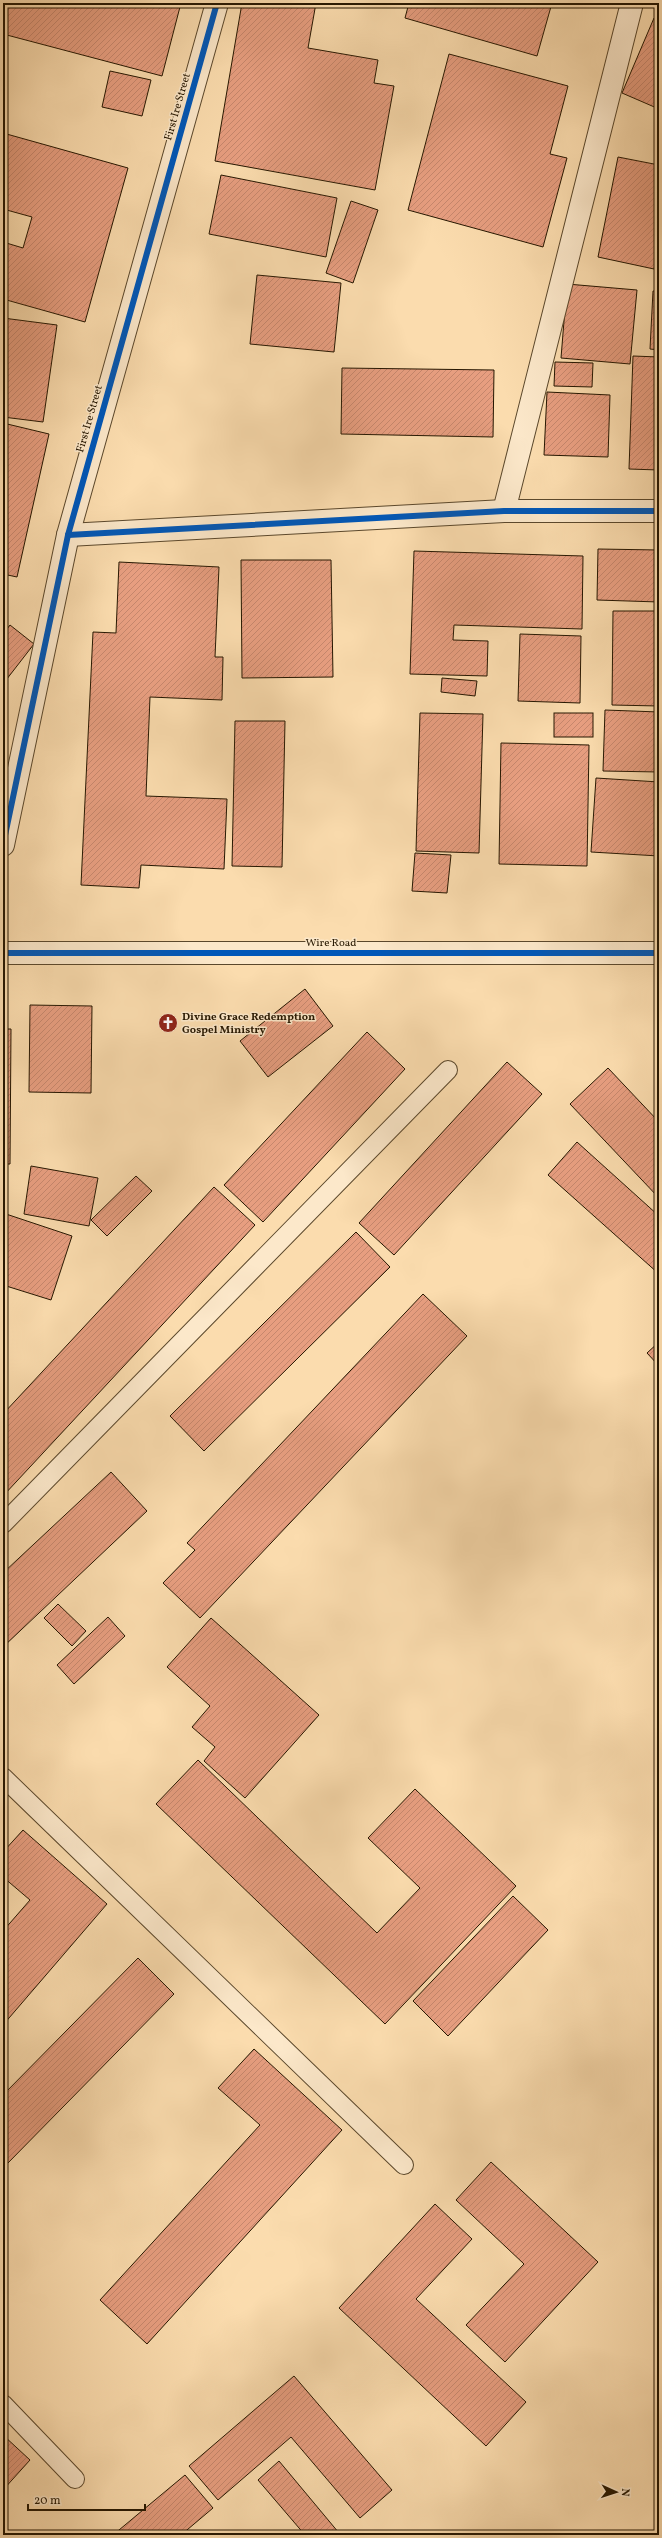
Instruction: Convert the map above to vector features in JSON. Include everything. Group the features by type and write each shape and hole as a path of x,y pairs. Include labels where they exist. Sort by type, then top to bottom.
{"street":[{"name":"First Ire Street","path":"3,845 68,535 217,3"},
{"path":"504,511 632,3"},
{"path":"68,535 504,511 659,511"},
{"name":"Wire Road","path":"3,953 659,953"}],"lane":[{"path":"3,1524 448,1070"},
{"path":"3,1777 404,2165"},
{"path":"3,2404 75,2479"}],"building":[{"path":"3,3 181,3 162,76 3,34"},
{"path":"242,3 316,3 308,48 378,60 374,83 394,86 375,190 215,161"},
{"path":"409,3 552,3 537,56 405,18"},
{"path":"654,18 659,21 659,109 622,93"},
{"path":"449,54 568,86 550,154 567,158 543,247 408,210"},
{"path":"110,71 151,80 142,116 102,107"},
{"path":"3,133 128,168 85,322 3,299 3,242 23,248 32,217 3,209"},
{"path":"618,157 659,165 659,245 654,269 598,257"},
{"path":"221,175 337,198 326,257 209,234"},
{"path":"351,201 378,210 353,283 326,273"},
{"path":"257,275 341,283 334,352 250,344"},
{"path":"567,284 637,290 630,364 561,358"},
{"path":"653,291 659,291 659,350 650,349"},
{"path":"3,318 57,325 43,422 3,417"},
{"path":"633,356 659,357 659,470 629,469"},
{"path":"555,362 593,363 592,387 554,386"},
{"path":"342,368 494,370 493,437 341,434"},
{"path":"547,392 610,395 608,457 544,455"},
{"path":"3,423 49,434 17,577 3,574"},
{"path":"598,549 659,550 659,602 597,600"},
{"path":"414,551 583,556 582,629 454,625 453,640 488,641 487,676 410,674"},
{"path":"241,560 331,560 333,677 242,678"},
{"path":"119,562 219,567 215,657 223,657 222,700 150,697 146,796 227,799 224,869 141,865 139,888 81,885 93,632 116,633"},
{"path":"613,611 659,611 659,706 612,705"},
{"path":"10,625 34,644 3,684 3,634"},
{"path":"520,634 581,636 580,703 518,701"},
{"path":"442,678 477,681 475,696 441,692"},
{"path":"605,710 659,712 659,772 603,771"},
{"path":"420,713 483,714 479,853 416,851"},
{"path":"554,713 593,713 593,737 554,737"},
{"path":"235,721 285,721 282,867 232,866"},
{"path":"501,743 589,745 587,866 499,864"},
{"path":"596,778 659,782 659,856 591,852"},
{"path":"415,853 451,855 447,893 412,891"},
{"path":"305,989 333,1026 268,1077 240,1041"},
{"path":"30,1005 92,1006 91,1093 29,1092"},
{"path":"3,1029 11,1029 10,1164 3,1164"},
{"path":"367,1032 405,1069 263,1222 224,1185"},
{"path":"507,1062 542,1094 394,1255 359,1223"},
{"path":"608,1068 659,1122 659,1198 570,1104"},
{"path":"577,1142 659,1216 659,1274 548,1175"},
{"path":"31,1166 98,1178 89,1226 24,1214"},
{"path":"136,1176 152,1191 107,1236 91,1220"},
{"path":"214,1187 255,1225 3,1496 3,1414"},
{"path":"3,1213 72,1236 51,1300 3,1285"},
{"path":"356,1232 390,1267 204,1451 170,1416"},
{"path":"423,1294 467,1336 200,1618 163,1583 195,1550 187,1543"},
{"path":"659,1342 659,1366 647,1353"},
{"path":"111,1472 147,1511 3,1647 3,1573"},
{"path":"58,1604 86,1631 72,1646 44,1618"},
{"path":"108,1617 125,1636 74,1684 57,1665"},
{"path":"211,1618 319,1715 245,1798 204,1761 215,1747 192,1727 210,1706 167,1667"},
{"path":"198,1760 377,1933 420,1888 368,1838 415,1789 516,1886 385,2024 156,1804"},
{"path":"23,1830 107,1904 3,2025 3,1931 30,1900 3,1877 3,1852"},
{"path":"513,1896 548,1930 448,2036 413,2001"},
{"path":"138,1958 174,1994 6,2165 3,2162 3,2095"},
{"path":"254,2049 342,2130 147,2344 100,2300 260,2125 218,2088"},
{"path":"491,2162 598,2262 505,2362 466,2325 524,2264 456,2200"},
{"path":"435,2204 472,2239 416,2299 526,2402 486,2446 339,2308"},
{"path":"294,2376 392,2490 360,2518 291,2437 218,2500 189,2466"},
{"path":"3,2435 30,2460 3,2490"},
{"path":"279,2461 339,2533 337,2535 305,2535 258,2480"},
{"path":"185,2475 213,2508 181,2535 113,2535"}],"cycle path":[{"path":"3,845 68,535 217,3"},
{"path":"68,535 504,511 659,511"},
{"path":"3,953 659,953"}],"place":[{"name":"Divine Grace Redemption Gospel Ministry","path":"168,1023"}]}
